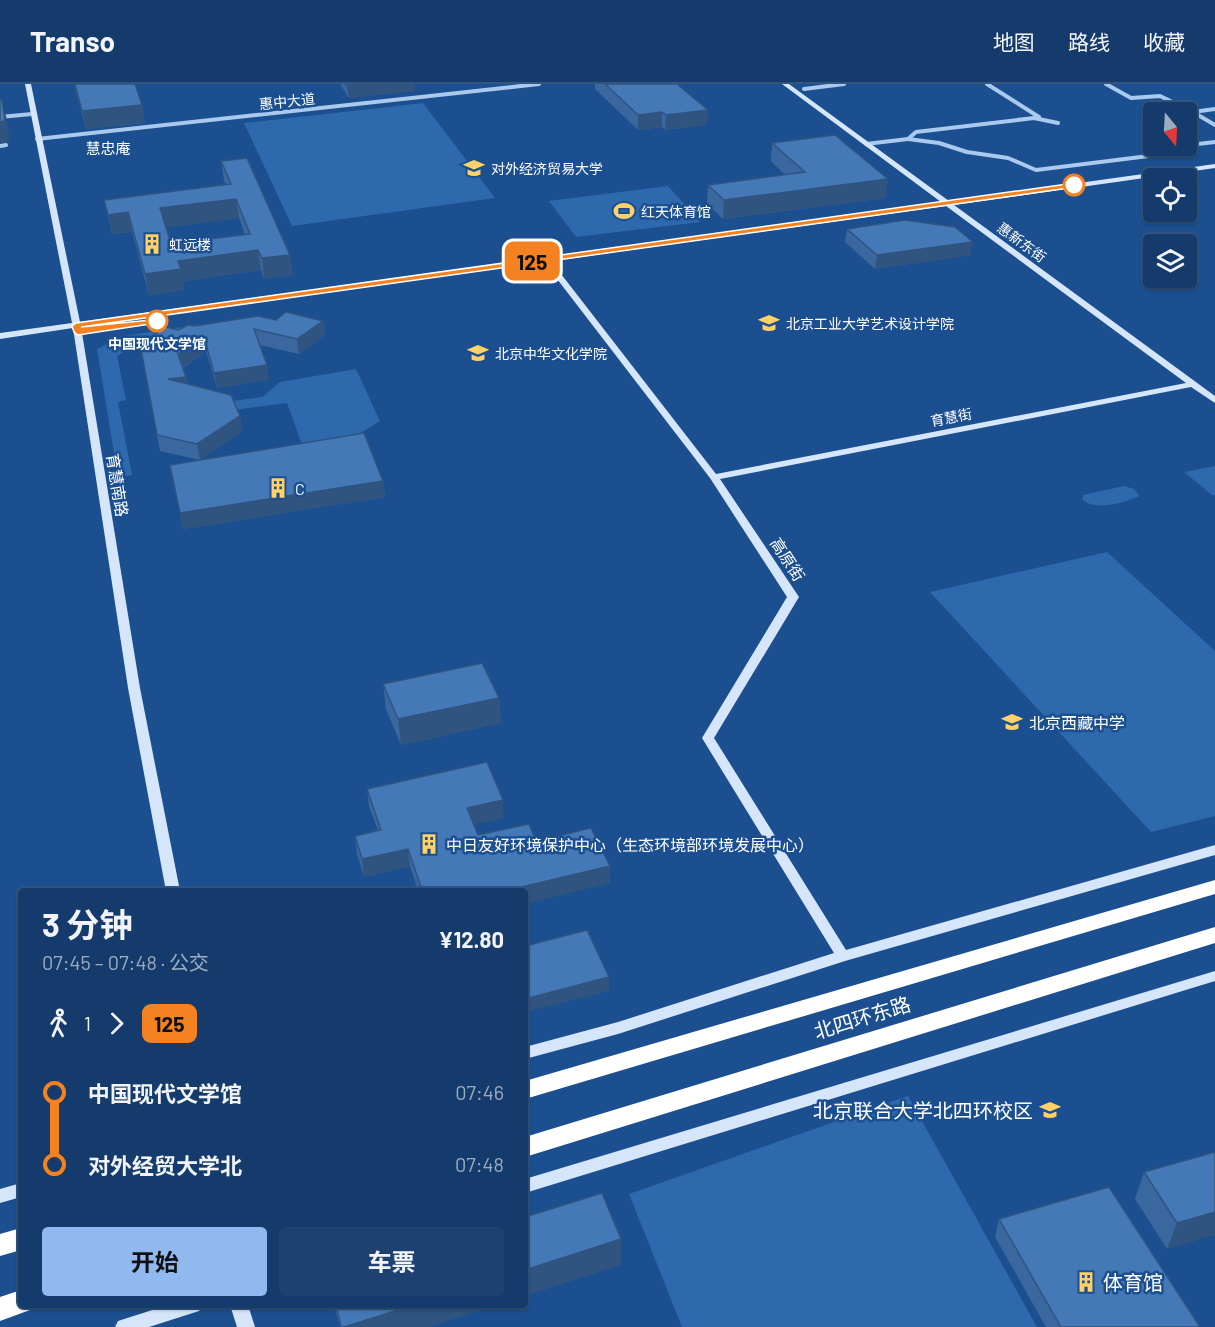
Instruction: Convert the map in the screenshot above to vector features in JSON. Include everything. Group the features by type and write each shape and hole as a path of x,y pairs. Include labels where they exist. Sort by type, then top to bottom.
{"highway":[{"name":"北四环东路","path":"536,1083 1215,887"},
{"name":"北四环东路","path":"528,1146 1215,935"},
{"path":"0,1245 18,1240"},
{"path":"0,1309 18,1303"}],"street":[{"name":"育慧南路","path":"28,84 32,114 77,329 134,688 172,888"},
{"name":"惠中大道","path":"37,139 539,84"},
{"name":"惠新东街","path":"785,84 1215,400"},
{"path":"804,89 844,84"},
{"path":"987,84 1039,118 1058,123"},
{"path":"1106,84 1131,98 1160,96 1172,102"},
{"path":"1197,111 1215,109"},
{"path":"0,117 32,114"},
{"path":"1197,114 1215,125"},
{"path":"908,139 916,132 1039,118"},
{"path":"866,144 908,139 939,143 967,152 1008,158 1036,170 1180,152 1187,150 1189,146 1215,142"},
{"path":"0,146 6,145"},
{"path":"0,343 77,329 950,206 1215,166"},
{"path":"1197,173 1215,171"},
{"path":"950,206 1143,181"},
{"name":"高原街","path":"549,263 714,477 793,597 708,738 843,956"},
{"path":"0,336 77,329"},
{"name":"育慧街","path":"714,477 1193,384"},
{"path":"528,1052 618,1028 843,956 1215,850"},
{"path":"528,1185 1215,976"},
{"path":"0,1196 18,1191"},
{"path":"124,1327 184,1308"},
{"path":"240,1308 246,1327"}],"shaded area":[{"path":"423,103 495,198 292,226 244,123"},
{"name":"红天体育馆","path":"668,186 700,222 576,237 549,201"},
{"path":"201,324 202,329 149,337 117,356 126,400 118,402 132,475 118,477 97,349 124,336"},
{"path":"356,369 380,421 356,436 303,447 287,403 234,410 232,401 262,397 280,382"},
{"path":"1215,466 1215,495 1184,472"},
{"path":"1124,486 1134,489 1139,496 1118,503 1102,505 1083,500 1083,495"},
{"path":"1107,552 1215,651 1215,816 1151,832 930,592"},
{"path":"908,1096 1037,1327 682,1327 629,1194"}],"building":[{"path":"75,84 135,84 142,105 82,111"},
{"path":"605,84 677,84 708,110 666,115 662,112 638,115"},
{"path":"0,100 2,100 5,121 0,122"},
{"path":"835,135 888,179 724,200 708,185 805,172 772,143"},
{"path":"247,158 290,255 262,258 258,250 178,261 181,269 145,274 128,212 108,215 104,200 231,184 221,161","holes":["236,199 250,234 171,244 160,208"]},
{"path":"905,220 955,227 973,242 877,255 847,229"},
{"path":"286,312 323,321 297,339 254,329 267,365 214,373 204,337 178,354 186,377 168,379 231,395 240,416 197,444 157,435 140,344 166,327 178,330 188,325 258,316 276,320"},
{"name":"C","path":"364,433 383,481 180,513 170,465"},
{"path":"482,663 499,698 398,719 383,684"},
{"name":"中日友好环境保护中心（生态环境部环境发展中心）","path":"487,762 503,800 467,808 478,835 529,824 536,841 591,828 610,866 517,888 417,888 421,887 408,849 362,859 355,836 381,830 367,789"},
{"path":"587,930 609,977 528,998 528,945"},
{"path":"1215,1152 1215,1212 1177,1223 1144,1172"},
{"name":"体育馆","path":"1109,1187 1200,1327 1061,1327 999,1219"},
{"path":"602,1193 621,1239 528,1269 528,1216"},
{"path":"337,1308 404,1308 344,1327 341,1327"}],"bus line":[{"name":"125","path":"157,321 78,332 76,326 1074,185"}],"place":[{"name":"对外经济贸易大学","path":"474,168"},
{"name":"红天体育馆","path":"624,211"},
{"name":"虹远楼","path":"152,244"},
{"name":"中国现代文学馆","path":"157,321"},
{"name":"北京工业大学艺术设计学院","path":"769,323"},
{"name":"北京中华文化学院","path":"478,353"},
{"name":"C","path":"278,488"},
{"name":"北京西藏中学","path":"1012,722"},
{"name":"中日友好环境保护中心（生态环境部环境发展中心）","path":"429,844"},
{"name":"北京联合大学北四环校区","path":"1050,1110"},
{"name":"体育馆","path":"1086,1282"}],"district":[{"name":"慧忠庵","path":"108,148"}]}
